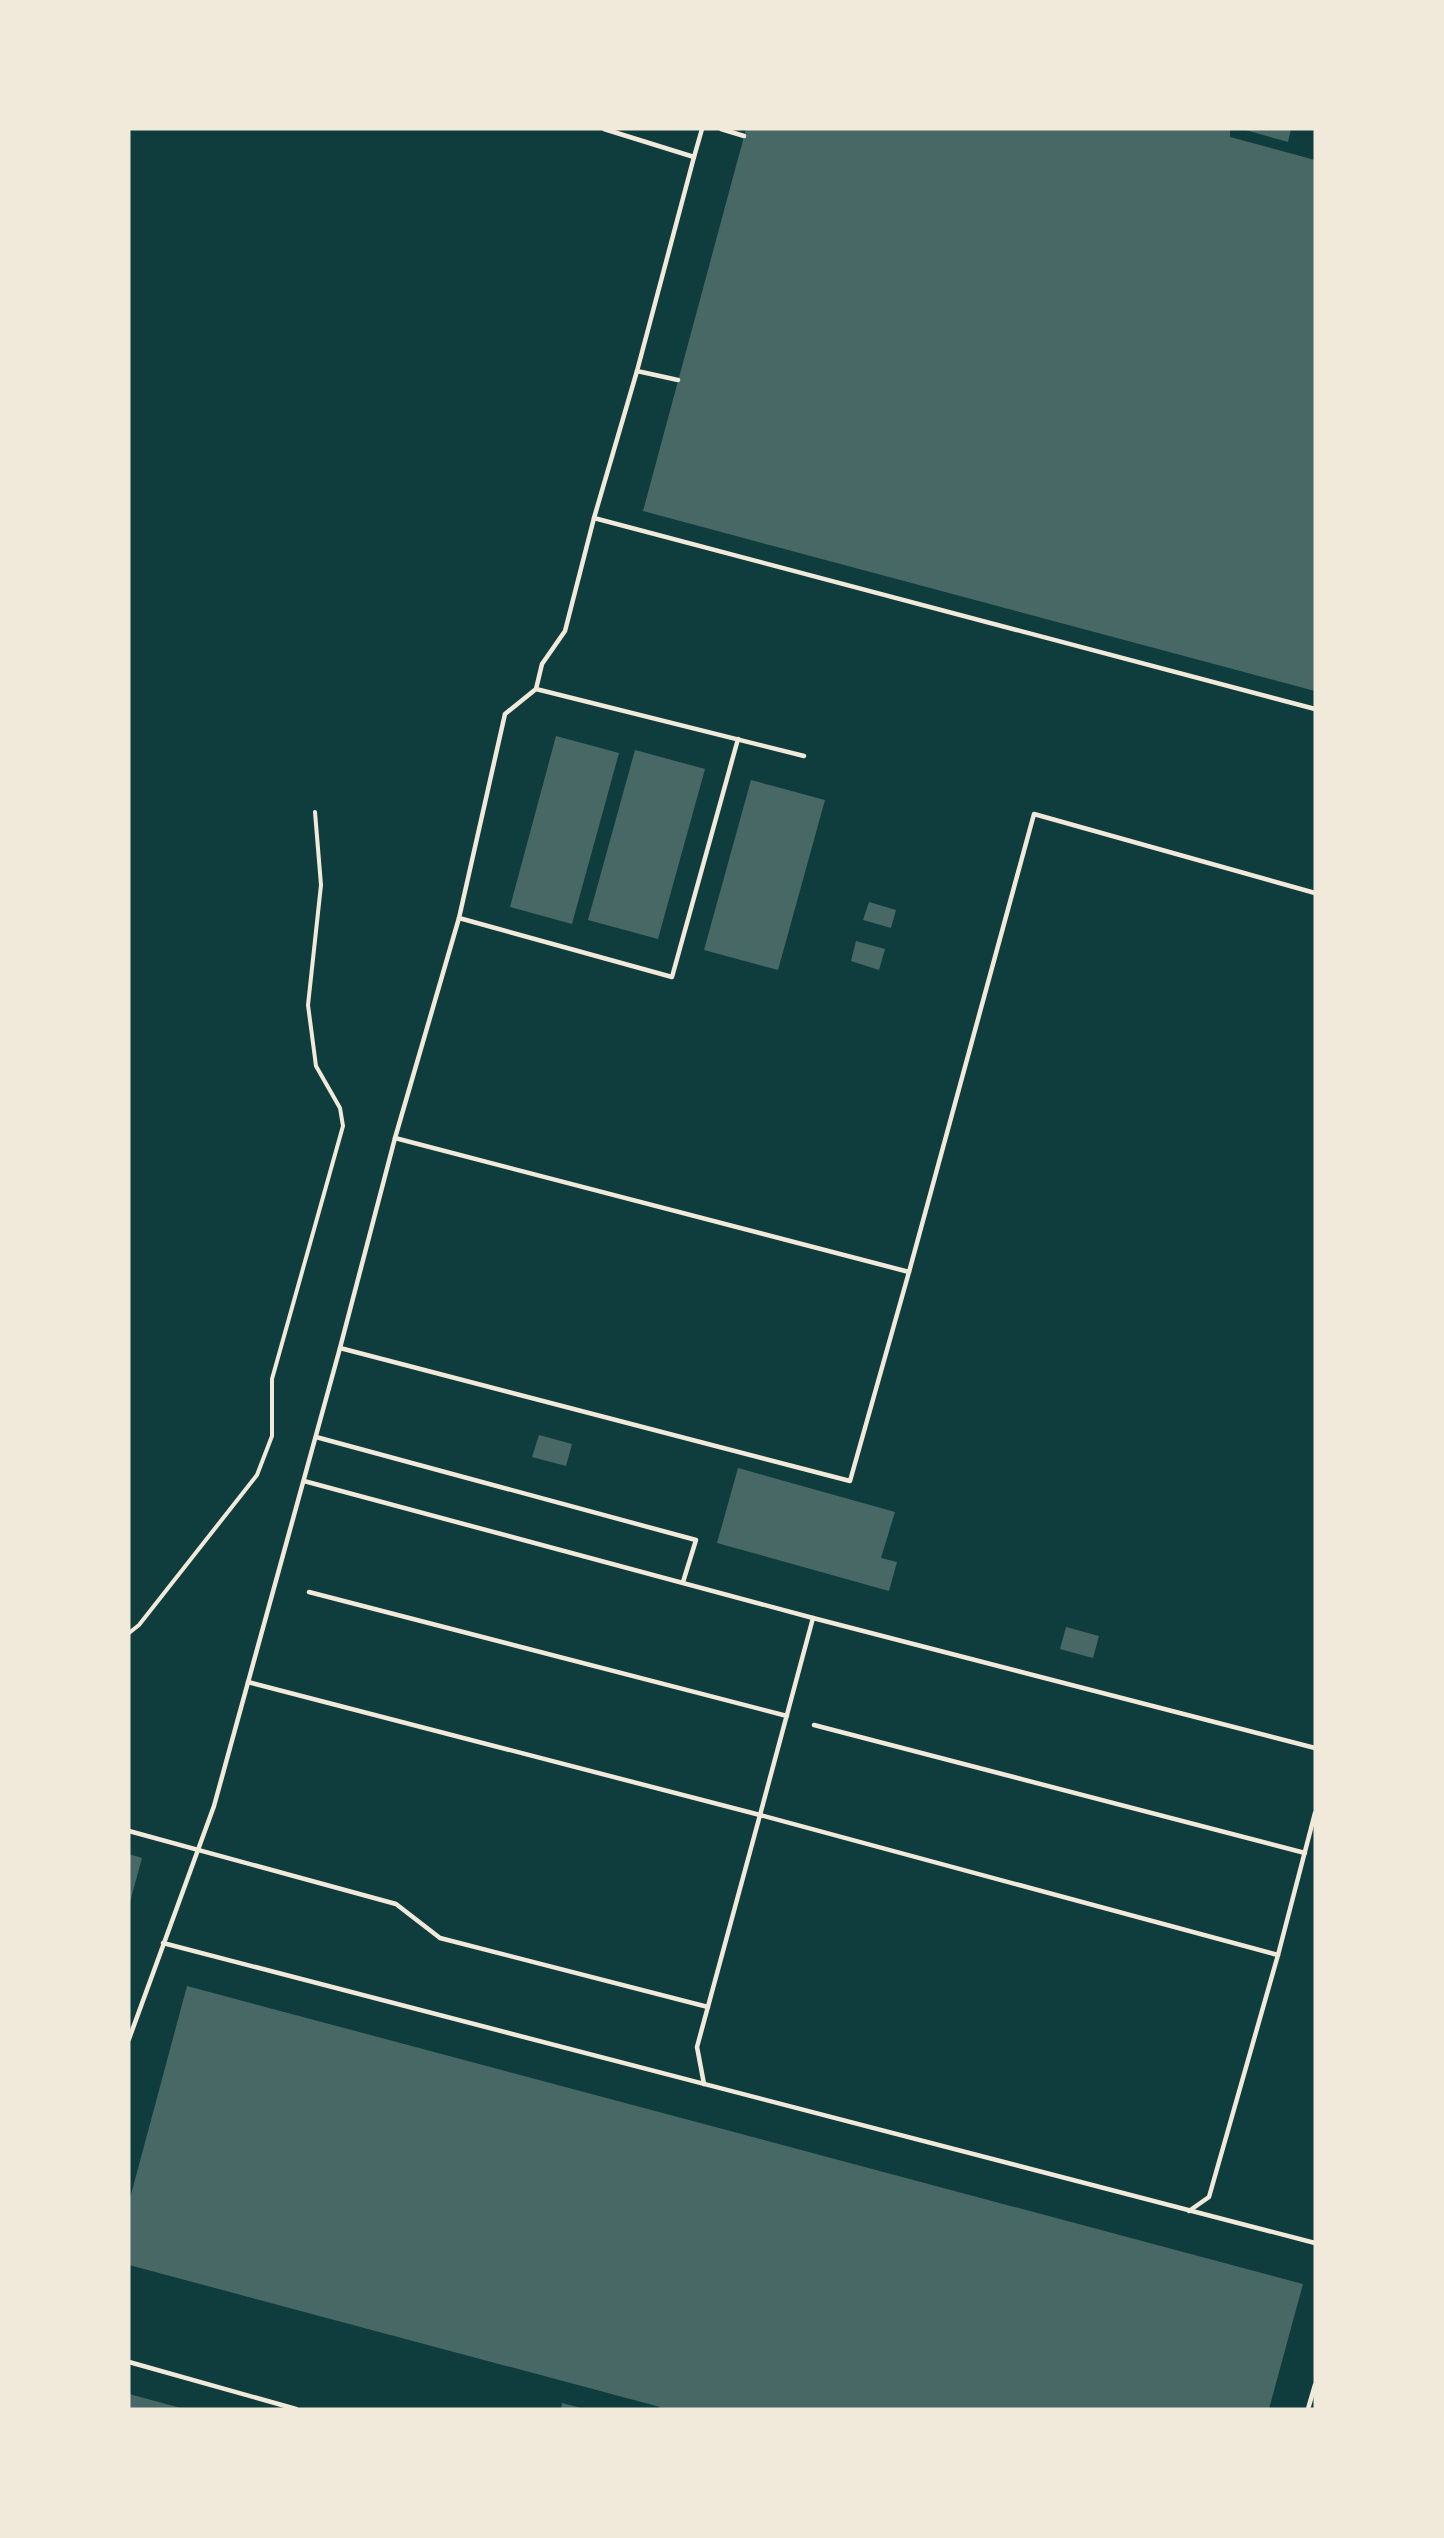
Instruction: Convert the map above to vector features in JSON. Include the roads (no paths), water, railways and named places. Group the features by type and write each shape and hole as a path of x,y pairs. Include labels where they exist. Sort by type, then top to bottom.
{"lane":[{"path":"604,129 694,157"},
{"path":"129,2038 214,1806 340,1348 394,1138 459,918 505,714 536,689 542,664 565,631 702,129"},
{"path":"721,129 744,136"},
{"path":"637,371 678,380"},
{"path":"594,518 1315,709"},
{"path":"536,689 804,756"},
{"path":"459,918 672,977 738,739"},
{"path":"340,1348 850,1481 1034,814 1315,893"},
{"path":"394,1138 909,1272"},
{"path":"316,1437 696,1540 683,1582"},
{"path":"304,1481 813,1618 1315,1748"},
{"path":"309,1592 787,1716"},
{"path":"704,2084 697,2047 813,1618"},
{"path":"248,1682 760,1815 1278,1955"},
{"path":"814,1725 1305,1853"},
{"path":"1189,2211 1209,2198 1278,1955 1315,1812"},
{"path":"129,1831 396,1904 440,1938 708,2007"},
{"path":"163,1943 1315,2243"},
{"path":"129,2362 296,2409"},
{"path":"1308,2409 1315,2385"}]}
